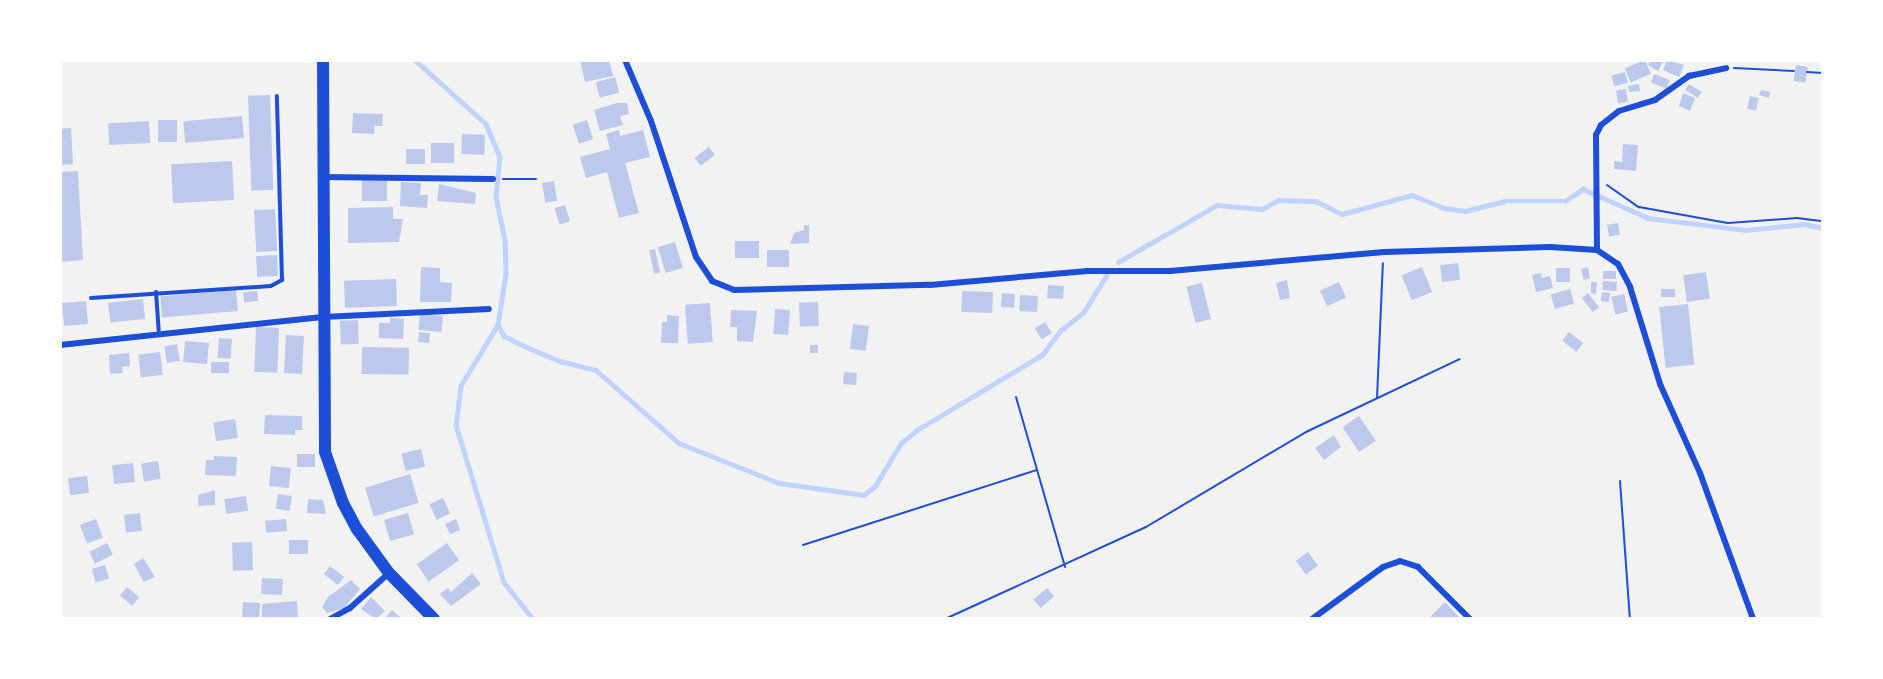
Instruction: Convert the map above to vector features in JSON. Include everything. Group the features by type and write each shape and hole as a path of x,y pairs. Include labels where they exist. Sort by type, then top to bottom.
{"highway":[{"path":"323,60 323,431 330,472 343,503 389,573 434,619"}],"street":[{"path":"625,60 651,121 696,256 712,281 734,290 930,285 1087,271 1170,271 1384,252 1550,247 1597,250 1618,264 1630,286 1660,384 1700,473 1753,619"},
{"path":"1597,250 1599,179 1596,131 1608,118 1654,100 1689,75 1726,68"},
{"path":"322,177 494,178"},
{"path":"60,345 159,332 323,317 489,309"},
{"path":"1312,619 1383,567 1400,561 1418,567 1470,619"},
{"path":"330,619 350,608 389,573"}],"lane":[{"path":"91,298 271,285 282,280 277,96"},
{"path":"156,292 159,332"}],"path":[{"path":"1726,68 1794,71"},
{"path":"1807,72 1823,73"},
{"path":"513,179 536,179"},
{"path":"1599,179 1639,207 1728,223 1797,218 1823,221"},
{"path":"1377,398 1384,252"},
{"path":"945,619 1065,567 1198,499 1306,432 1461,359"},
{"path":"1016,397 1065,567"},
{"path":"802,545 1036,470"},
{"path":"1620,481 1630,619"}],"building":[{"path":"580,60 609,60 613,76 585,82"},
{"path":"1645,60 1651,74 1631,82 1625,69"},
{"path":"1650,60 1664,60 1658,71 1648,65"},
{"path":"1667,60 1684,65 1679,77 1663,70"},
{"path":"1796,65 1808,67 1805,83 1793,81"},
{"path":"1625,72 1628,83 1614,86 1611,76"},
{"path":"1654,74 1670,80 1667,88 1651,82"},
{"path":"615,77 619,92 600,98 596,82"},
{"path":"1639,84 1640,91 1629,92 1628,86"},
{"path":"1689,84 1702,92 1698,98 1685,90"},
{"path":"1626,89 1628,102 1618,103 1616,91"},
{"path":"1761,90 1770,92 1769,98 1759,95"},
{"path":"1683,93 1695,98 1690,111 1679,106"},
{"path":"270,95 273,190 251,191 248,96"},
{"path":"1750,96 1759,98 1756,111 1747,109"},
{"path":"617,103 627,103 629,114 620,116 623,125 600,131 594,110"},
{"path":"353,113 383,114 382,126 374,126 374,134 352,133"},
{"path":"242,116 244,138 185,143 183,121"},
{"path":"158,120 177,120 177,142 158,142"},
{"path":"587,120 593,139 579,144 573,125"},
{"path":"149,121 150,143 109,145 108,123"},
{"path":"71,128 73,164 60,165 60,129"},
{"path":"619,130 620,136 643,130 650,157 625,163 639,213 619,218 607,172 586,178 580,157 610,149 606,134"},
{"path":"462,134 485,135 484,155 461,154"},
{"path":"431,143 454,143 454,163 431,163"},
{"path":"1623,144 1638,145 1636,171 1614,169 1614,161 1622,162"},
{"path":"709,147 715,155 701,166 695,158"},
{"path":"406,149 425,149 425,164 406,164"},
{"path":"232,161 234,200 173,203 171,164"},
{"path":"78,171 83,260 60,262 60,172"},
{"path":"362,180 387,180 387,201 362,201"},
{"path":"554,181 557,201 545,203 542,183"},
{"path":"401,182 421,183 420,195 428,195 427,208 400,206"},
{"path":"439,184 476,193 475,204 437,201"},
{"path":"565,205 570,221 559,224 554,208"},
{"path":"393,207 393,219 403,219 399,242 348,243 348,208"},
{"path":"275,209 277,251 256,252 254,210"},
{"path":"1618,223 1620,235 1609,237 1607,225"},
{"path":"804,225 809,225 809,243 790,244 794,233 804,230"},
{"path":"735,241 759,241 759,258 735,258"},
{"path":"675,242 683,268 666,273 658,247"},
{"path":"655,249 660,272 654,274 649,250"},
{"path":"767,250 789,250 789,267 767,267"},
{"path":"277,255 278,276 257,277 256,256"},
{"path":"1458,263 1460,280 1442,282 1440,265"},
{"path":"421,267 440,268 440,282 452,283 451,302 420,302"},
{"path":"1422,267 1432,292 1412,300 1402,275"},
{"path":"1588,267 1590,278 1584,280 1581,269"},
{"path":"1556,268 1570,268 1570,282 1556,282"},
{"path":"1603,271 1616,271 1616,279 1603,279"},
{"path":"1706,272 1710,299 1687,302 1683,275"},
{"path":"1541,273 1542,278 1550,276 1553,288 1536,292 1532,275"},
{"path":"396,279 397,306 345,308 344,281"},
{"path":"1287,280 1290,298 1280,300 1276,283"},
{"path":"1603,281 1617,282 1616,291 1602,290"},
{"path":"1339,282 1346,297 1327,306 1320,291"},
{"path":"1591,282 1597,282 1596,294 1591,293"},
{"path":"1202,283 1211,319 1195,323 1186,287"},
{"path":"1048,285 1064,286 1063,299 1047,298"},
{"path":"1570,289 1574,303 1555,309 1551,295"},
{"path":"1661,289 1675,289 1675,297 1661,297"},
{"path":"236,290 238,311 162,318 160,297"},
{"path":"257,291 258,301 244,302 243,292"},
{"path":"962,291 993,292 992,313 961,312"},
{"path":"1602,292 1610,293 1609,302 1601,301"},
{"path":"1002,293 1015,294 1014,308 1001,307"},
{"path":"1588,293 1599,307 1593,312 1582,298"},
{"path":"1624,294 1628,312 1615,314 1611,297"},
{"path":"1020,295 1038,296 1037,312 1019,311"},
{"path":"143,299 145,319 110,323 108,303"},
{"path":"86,301 88,324 64,326 62,303"},
{"path":"818,302 819,326 800,327 799,303"},
{"path":"710,303 713,342 688,344 685,305"},
{"path":"1688,304 1694,365 1666,368 1659,307"},
{"path":"775,309 790,310 788,335 773,334"},
{"path":"731,310 757,311 753,342 737,341 737,327 730,327"},
{"path":"420,314 443,316 442,332 419,330"},
{"path":"667,315 679,316 678,343 661,343 662,322 667,322"},
{"path":"390,318 404,319 403,339 379,338 379,323 390,323"},
{"path":"358,320 359,344 341,345 340,321"},
{"path":"1045,322 1052,333 1042,339 1035,328"},
{"path":"853,324 869,326 866,351 850,349"},
{"path":"256,327 279,328 277,373 254,372"},
{"path":"419,332 430,333 429,343 418,342"},
{"path":"1569,332 1583,343 1576,352 1562,341"},
{"path":"286,335 304,336 302,374 284,373"},
{"path":"219,338 232,339 231,359 218,358"},
{"path":"185,341 209,343 207,364 183,362"},
{"path":"177,344 180,361 167,363 164,346"},
{"path":"810,345 818,345 818,353 810,353"},
{"path":"362,347 409,348 409,375 362,374"},
{"path":"160,352 163,375 141,378 138,355"},
{"path":"129,353 130,366 122,367 123,373 110,374 109,355"},
{"path":"211,362 229,362 229,373 211,373"},
{"path":"844,372 857,373 856,385 843,384"},
{"path":"265,415 302,416 302,430 295,430 295,435 264,434"},
{"path":"1359,416 1376,441 1359,452 1342,427"},
{"path":"235,419 238,438 216,441 213,422"},
{"path":"1334,435 1341,447 1324,460 1315,448"},
{"path":"421,449 425,467 406,471 402,453"},
{"path":"297,454 315,454 315,467 297,467"},
{"path":"214,456 237,457 236,476 205,475 206,460 214,460"},
{"path":"158,461 161,479 144,481 141,464"},
{"path":"133,463 135,482 114,484 112,465"},
{"path":"271,466 291,468 289,488 269,486"},
{"path":"410,474 419,503 374,516 365,488"},
{"path":"87,476 89,493 70,495 68,478"},
{"path":"215,490 215,505 198,506 198,495"},
{"path":"278,494 292,496 290,511 276,509"},
{"path":"246,496 248,511 226,514 224,499"},
{"path":"443,498 450,513 437,520 429,504"},
{"path":"308,499 323,500 326,514 307,513"},
{"path":"140,513 142,531 126,533 124,515"},
{"path":"408,513 414,534 390,541 384,520"},
{"path":"96,519 103,538 87,544 80,525"},
{"path":"286,519 287,531 266,533 265,521"},
{"path":"456,519 460,530 450,534 445,524"},
{"path":"289,540 308,540 308,554 289,554"},
{"path":"252,542 253,570 233,571 232,543"},
{"path":"107,543 113,555 95,564 89,552"},
{"path":"447,543 459,560 429,581 417,564"},
{"path":"1308,552 1318,566 1306,575 1296,561"},
{"path":"143,558 155,577 144,582 134,564"},
{"path":"105,565 109,578 96,582 92,569"},
{"path":"330,566 344,577 338,585 324,574"},
{"path":"472,573 481,584 451,606 440,594 448,588 451,592"},
{"path":"262,578 283,579 282,595 261,594"},
{"path":"351,580 360,589 344,608 327,613 322,607 328,597"},
{"path":"127,587 139,597 132,606 120,595"},
{"path":"1047,588 1054,596 1041,608 1033,600"},
{"path":"371,597 385,611 376,619 361,609"},
{"path":"297,601 298,619 262,619 262,604"},
{"path":"243,602 260,603 259,619 242,618"},
{"path":"1445,602 1461,619 1428,619"},
{"path":"392,610 402,619 384,619"}],"waterway":[{"path":"415,60 486,124 500,157 496,197 505,240 506,274 498,325 461,386 456,425 504,582 533,619"},
{"path":"1118,262 1217,205 1262,209 1279,200 1316,201 1342,214 1412,195 1444,208 1465,211 1505,201 1565,201 1583,189 1648,218 1746,230 1804,224 1823,228"},
{"path":"498,325 504,336 529,348 560,361 596,370 679,443 779,483 864,495 875,486 901,443 917,430 1042,355 1061,330 1083,313 1106,276"}]}
